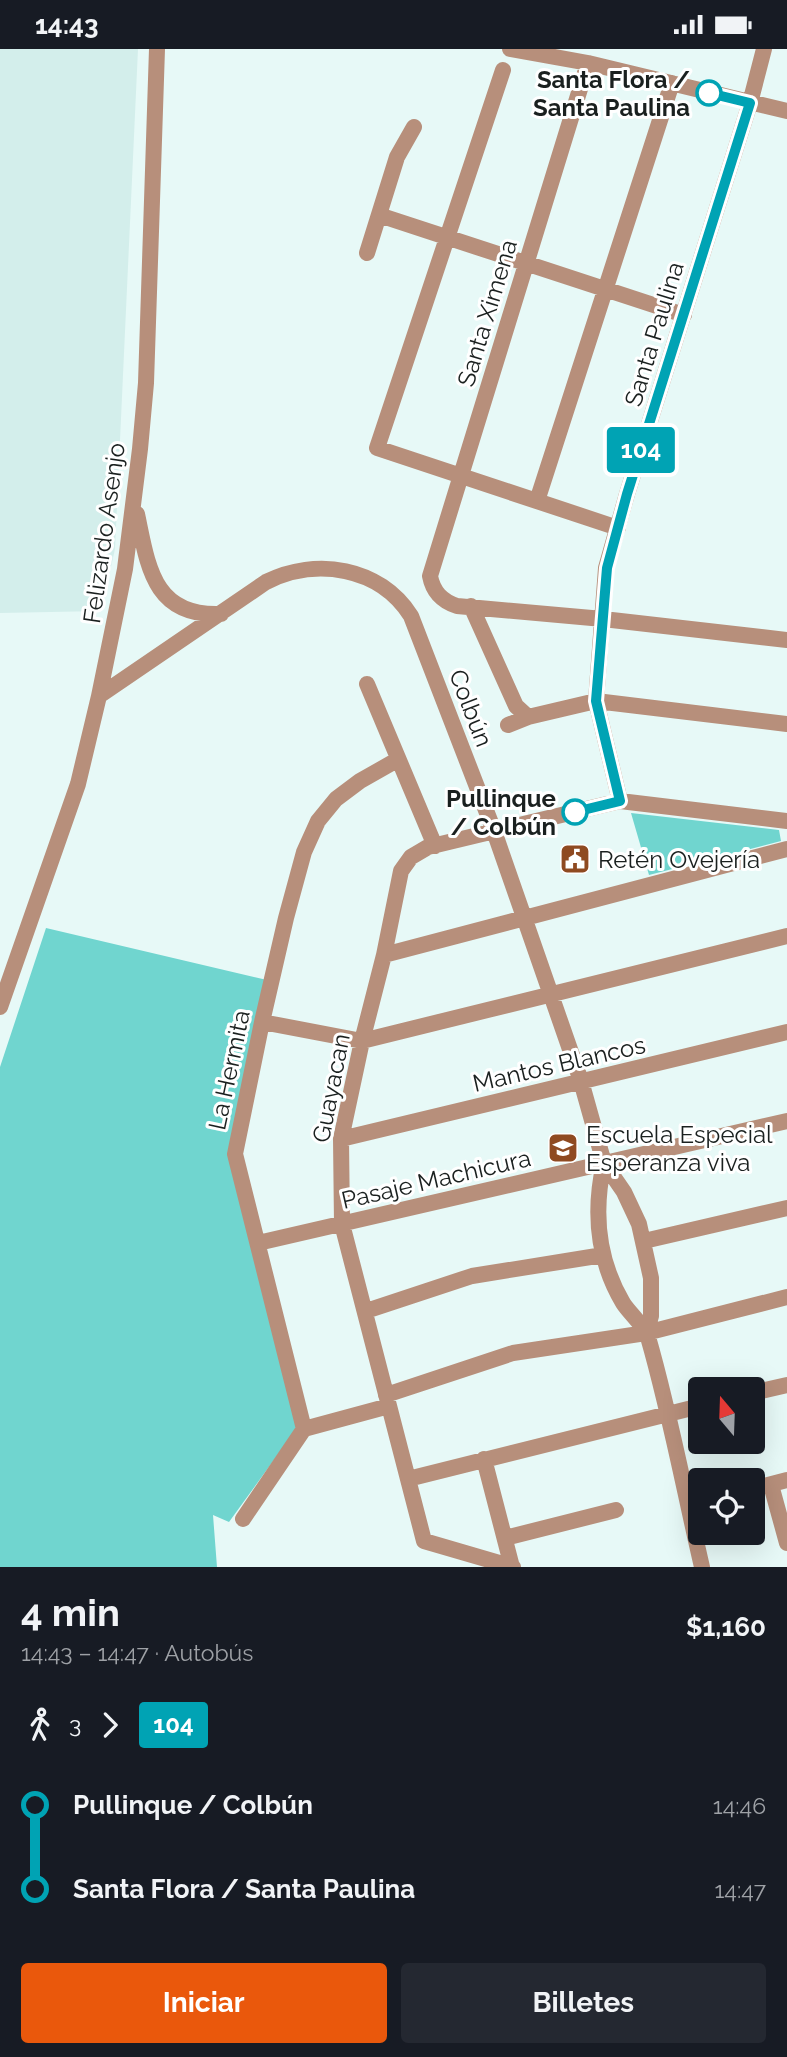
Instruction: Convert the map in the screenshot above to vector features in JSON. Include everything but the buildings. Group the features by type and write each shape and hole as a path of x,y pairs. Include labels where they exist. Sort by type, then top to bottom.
{"street":[{"name":"Felizardo Asenjo","path":"0,1007 78,784 125,569 146,383 157,49"},
{"path":"510,49 589,63 787,111"},
{"name":"Santa Paulina","path":"620,801 596,701 607,568 750,103 764,49"},
{"name":"Santa Ximena","path":"471,606 457,606 444,600 434,590 430,576 589,63"},
{"path":"503,70 377,448 618,529"},
{"path":"537,502 672,83"},
{"path":"367,253 397,157 414,127"},
{"path":"379,215 684,315"},
{"path":"134,502 146,561 158,587 173,602 183,607 221,614"},
{"name":"Colbún","path":"99,696 266,582 304,569 345,571 371,580 402,601 411,616 494,831 581,1081 604,1163 624,1192 644,1241 649,1260 652,1297 651,1316 646,1333"},
{"path":"528,717 516,706 471,606 787,640"},
{"path":"367,684 435,846"},
{"path":"508,725 528,717 596,701 787,724"},
{"name":"La Hermita","path":"304,1429 235,1154 262,1022 304,852 318,821 335,799 397,760"},
{"path":"620,801 787,821"},
{"name":"Guayacan","path":"512,1567 424,1541 342,1224 341,1139 401,871 416,853 435,846 620,801"},
{"path":"384,955 787,849"},
{"path":"262,1022 362,1041 787,936"},
{"name":"Mantos Blancos","path":"341,1139 787,1032"},
{"name":"Pasaje Machicura","path":"258,1243 787,1121"},
{"name":"Colbún","path":"604,1163 598,1209 603,1255 616,1290 646,1333 688,1483"},
{"path":"644,1241 787,1208"},
{"path":"366,1311 472,1276 603,1255"},
{"path":"243,1520 304,1429 387,1400 474,1364 513,1353 646,1333 787,1297"},
{"path":"765,1390 787,1385"},
{"path":"408,1479 688,1409"},
{"path":"484,1459 512,1567"},
{"path":"765,1486 787,1480"},
{"path":"771,1485 785,1533"},
{"path":"505,1538 615,1510"},
{"name":"Colbún","path":"699,1545 702,1567"}],"shaded area":[{"path":"0,49 138,49 115,549 101,611 0,613"},
{"path":"631,813 779,830 781,841 649,875"},
{"path":"46,928 267,980 232,1150 297,1428 229,1522 213,1515 217,1567 0,1567 0,1067"}],"bus line":[{"name":"104","path":"575,812 620,801 596,701 607,568 627,494 750,103 709,93"}],"place":[{"name":"Santa Flora / Santa Paulina","path":"709,93"},
{"name":"Pullinque / Colbún","path":"575,812"},
{"name":"Retén Ovejería","path":"575,859"},
{"name":"Escuela Especial Esperanza viva","path":"563,1148"}]}
